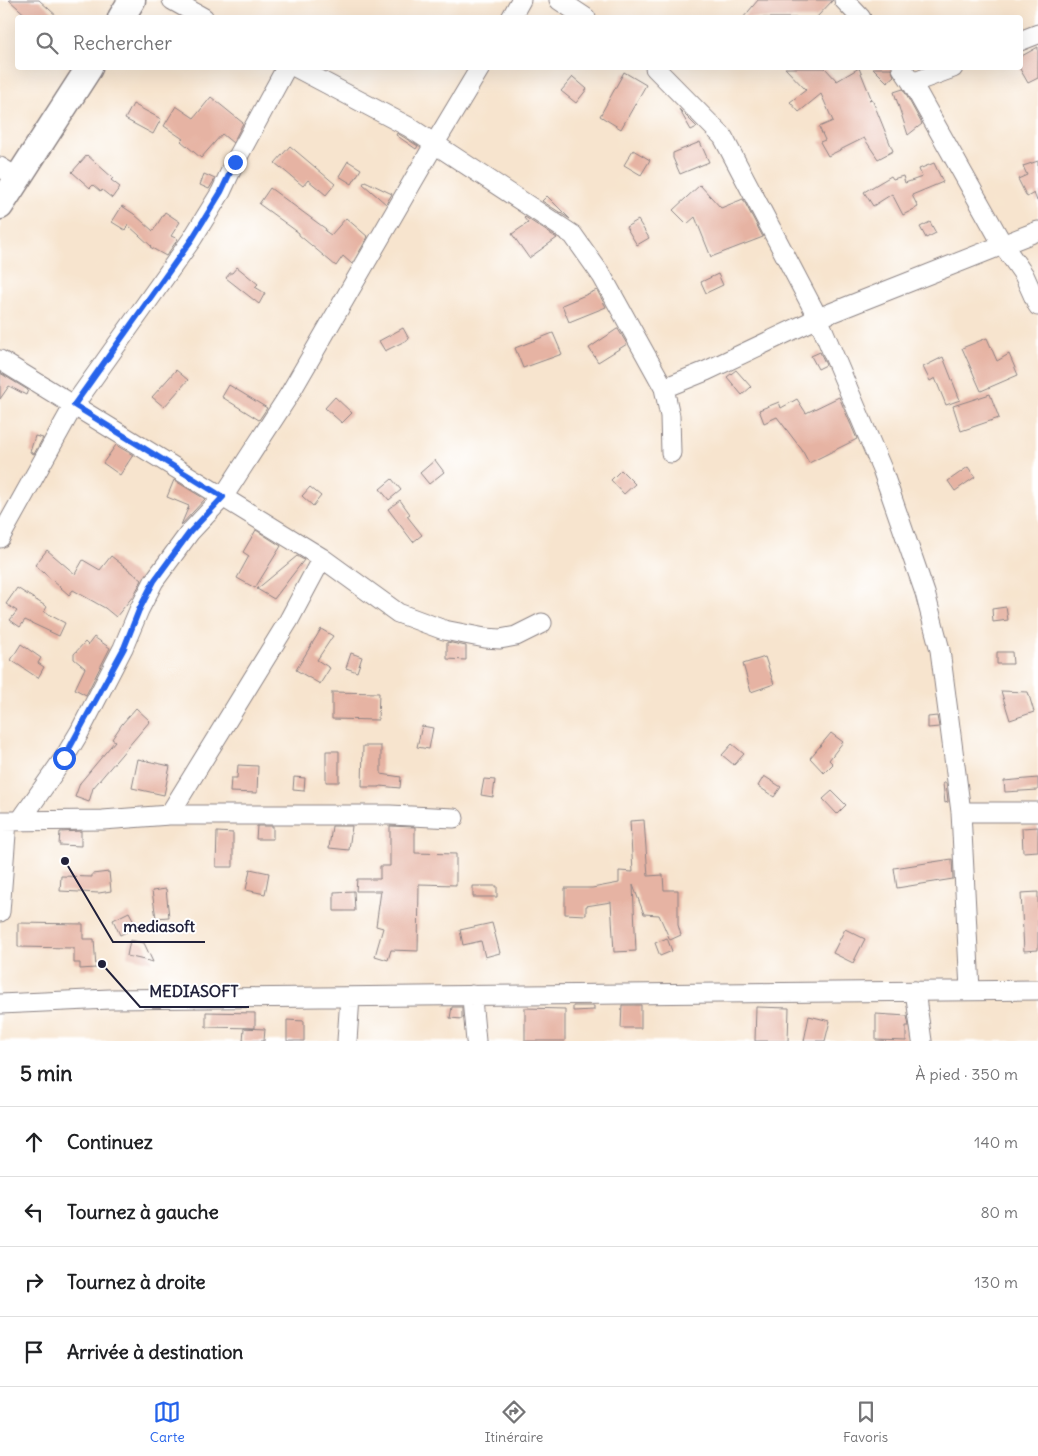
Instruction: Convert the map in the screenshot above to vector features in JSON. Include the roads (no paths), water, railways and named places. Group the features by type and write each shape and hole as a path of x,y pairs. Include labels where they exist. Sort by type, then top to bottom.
{"street":[{"path":"123,15 132,0"},
{"path":"172,0 199,15"},
{"path":"513,15 521,0"},
{"path":"559,0 582,15"},
{"path":"844,0 858,15"},
{"path":"1023,40 1038,34"},
{"path":"0,206 9,173 88,70"},
{"path":"0,538 74,405 195,235 221,192 235,162 285,70"},
{"path":"302,70 409,127 573,235 602,276 664,388 670,416 672,454"},
{"path":"0,912 9,821 64,758 124,648 139,610 154,581 190,532 223,497 289,395 479,70"},
{"path":"657,70 723,138 818,318 882,469 925,593 940,650 961,812 970,990"},
{"path":"903,70 1004,244 1024,275 1038,306"},
{"path":"912,83 948,70"},
{"path":"664,388 706,371 818,318 1038,231"},
{"path":"0,360 322,558 398,613 444,630 485,638 516,636 542,623"},
{"path":"169,815 289,620 322,558"},
{"path":"961,812 1038,812"},
{"path":"9,821 103,820 169,815 390,815 454,818"},
{"path":"0,1004 110,999 1038,990"},
{"path":"915,991 922,1041"},
{"path":"472,995 476,1041"},
{"path":"347,1041 350,996"}],"place":[{"name":"mediasoft","path":"65,861"},
{"name":"MEDIASOFT","path":"102,964"}]}
